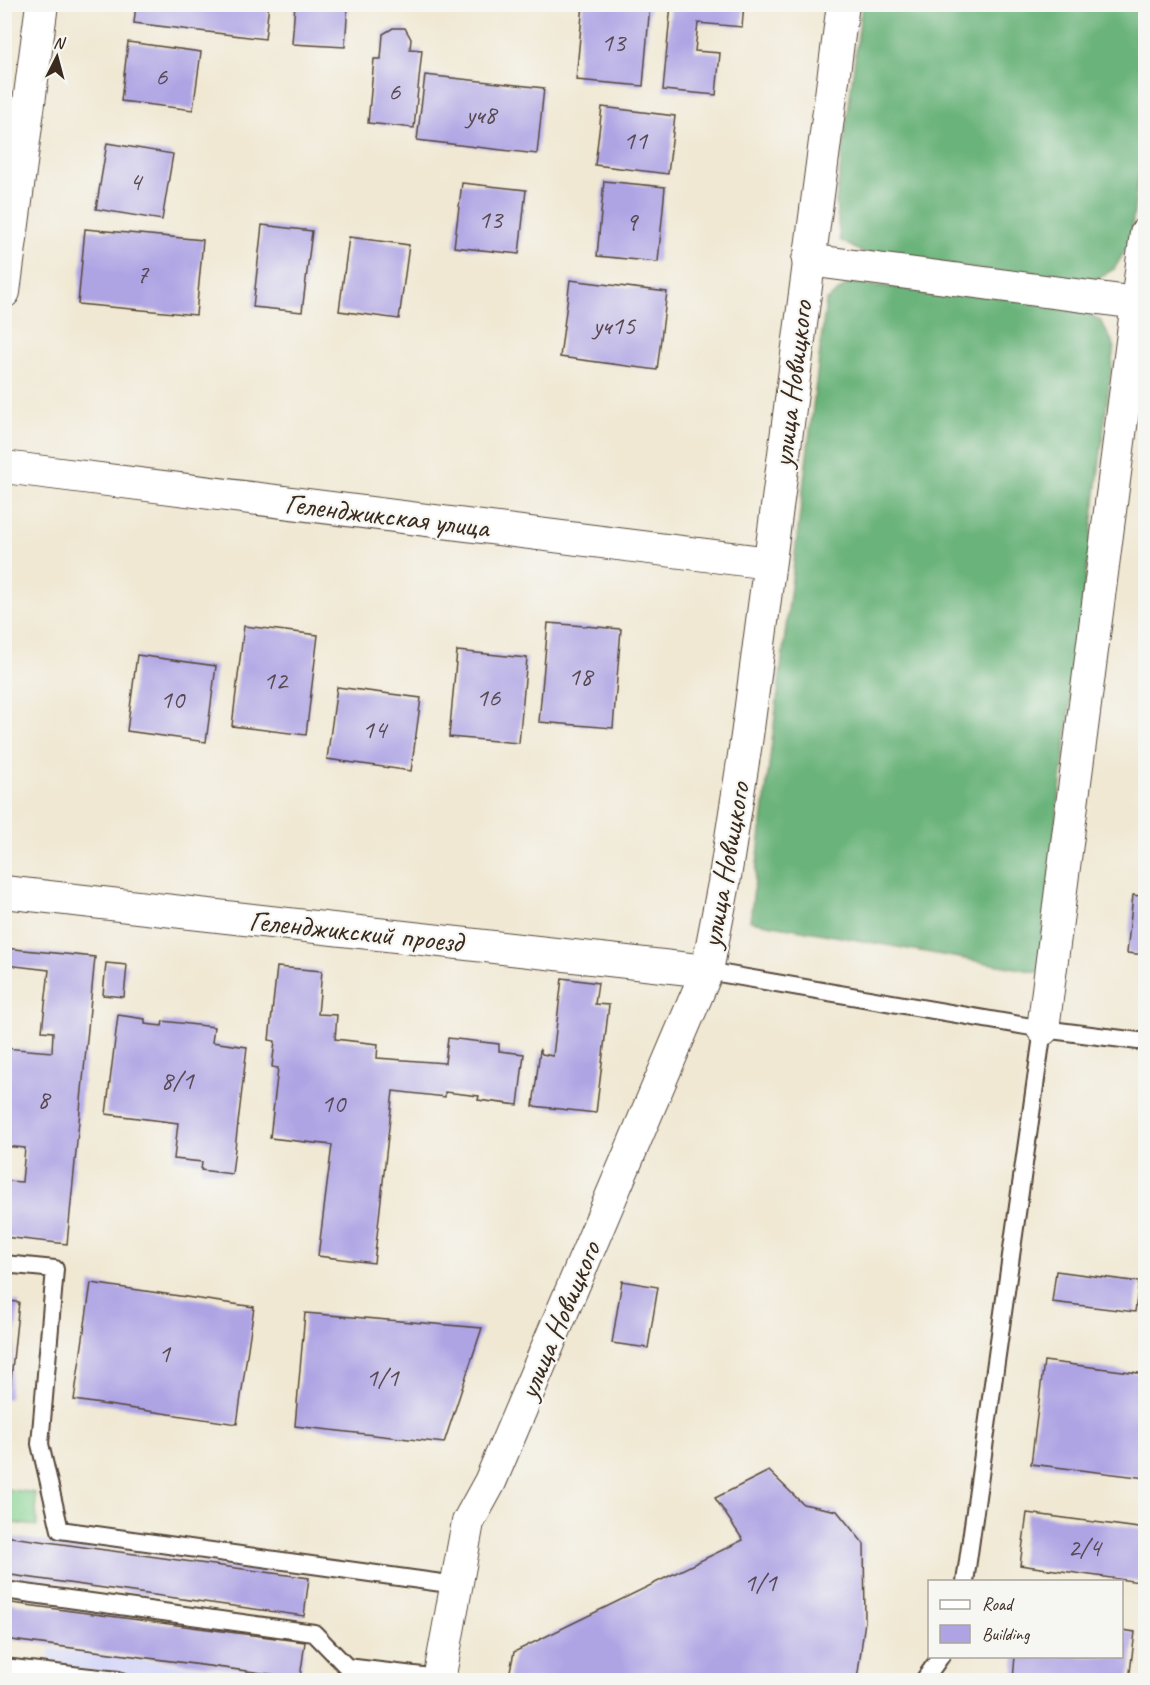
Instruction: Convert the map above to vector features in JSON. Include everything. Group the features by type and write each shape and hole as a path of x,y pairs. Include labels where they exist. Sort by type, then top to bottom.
{"street":[{"path":"4,292 42,4"},
{"name":"улица Новицкого","path":"439,1679 468,1522 490,1482 707,971 724,883 747,736 843,4"},
{"path":"1043,1029 1146,233"},
{"path":"808,260 1137,303"},
{"name":"Геленджикская улица","path":"4,467 769,563"},
{"name":"Геленджикский проезд","path":"4,892 707,971"}],"lane":[{"path":"707,971 1043,1029 1146,1042"},
{"path":"965,1580 1043,1029"},
{"path":"4,1263 55,1269 40,1444 60,1530 456,1585"},
{"path":"4,1590 314,1633 347,1667 439,1679"},
{"path":"924,1680 940,1658"},
{"path":"4,1667 80,1678 119,1680"}],"shaded area":[{"path":"50,1648 308,1680 47,1680"}],"green space":[{"path":"862,5 1145,5 1145,123 1130,243 1114,269 1097,279 1073,283 863,253 840,240 836,202"},
{"path":"849,283 1071,304 1100,320 1114,345 1038,972 750,921 826,301"},
{"path":"5,1489 35,1493 37,1526 5,1522"}],"building":[{"path":"136,4 269,4 265,39 134,23"},
{"path":"295,4 348,4 345,47 292,44"},
{"path":"583,4 650,4 643,86 576,80"},
{"path":"671,4 744,4 742,27 698,23 695,51 720,53 716,95 663,90"},
{"path":"393,28 405,28 411,39 410,49 422,50 414,128 368,123 374,59 381,59 383,34"},
{"path":"128,42 201,52 193,110 121,101"},
{"path":"425,75 544,88 537,154 417,140"},
{"path":"602,107 675,116 668,174 595,165"},
{"path":"107,143 173,154 162,220 96,209"},
{"path":"604,181 665,187 658,262 597,256"},
{"path":"462,183 526,190 519,254 454,247"},
{"path":"262,225 312,231 302,312 253,307"},
{"path":"85,229 203,240 196,315 78,304"},
{"path":"349,237 409,245 399,319 339,311"},
{"path":"570,280 667,292 657,370 560,357"},
{"path":"548,623 621,629 613,728 539,722"},
{"path":"244,626 318,635 306,735 232,726"},
{"path":"457,651 527,658 519,743 449,737"},
{"path":"137,655 216,666 206,742 127,731"},
{"path":"337,687 421,698 411,771 327,759"},
{"path":"1133,895 1146,897 1146,955 1127,953"},
{"path":"4,948 95,957 67,1244 4,1237 6,1181 22,1182 25,1148 4,1146 4,1048 52,1052 53,1032 42,1031 49,970 7,965 4,977"},
{"path":"106,963 127,965 124,997 103,995"},
{"path":"277,967 322,971 318,1014 337,1015 335,1039 378,1044 377,1058 445,1063 448,1038 499,1044 499,1051 524,1054 518,1105 478,1100 479,1096 445,1092 445,1097 393,1091 374,1263 318,1256 332,1145 270,1138 278,1068 272,1067 275,1041 269,1040"},
{"path":"562,978 598,983 595,1004 609,1005 596,1113 533,1106 540,1050 542,1054 553,1056"},
{"path":"118,1015 145,1019 145,1024 162,1026 163,1021 214,1027 212,1042 247,1047 232,1174 201,1170 202,1162 174,1159 178,1123 106,1114"},
{"path":"1056,1271 1139,1282 1135,1312 1052,1302"},
{"path":"622,1281 658,1287 648,1348 612,1343"},
{"path":"91,1283 254,1307 237,1424 74,1400"},
{"path":"4,1301 19,1302 9,1399 4,1398"},
{"path":"305,1313 482,1328 444,1443 295,1426"},
{"path":"1044,1361 1146,1374 1146,1478 1031,1464"},
{"path":"769,1471 803,1504 837,1511 864,1544 865,1621 857,1680 508,1680 514,1652 743,1540 715,1498"},
{"path":"1027,1513 1146,1529 1146,1583 1020,1565"},
{"path":"4,1536 309,1578 304,1616 4,1574"},
{"path":"4,1602 305,1642 300,1678 4,1639"},
{"path":"1123,1630 1135,1632 1129,1680 1013,1680 1015,1658 1123,1658"}]}
